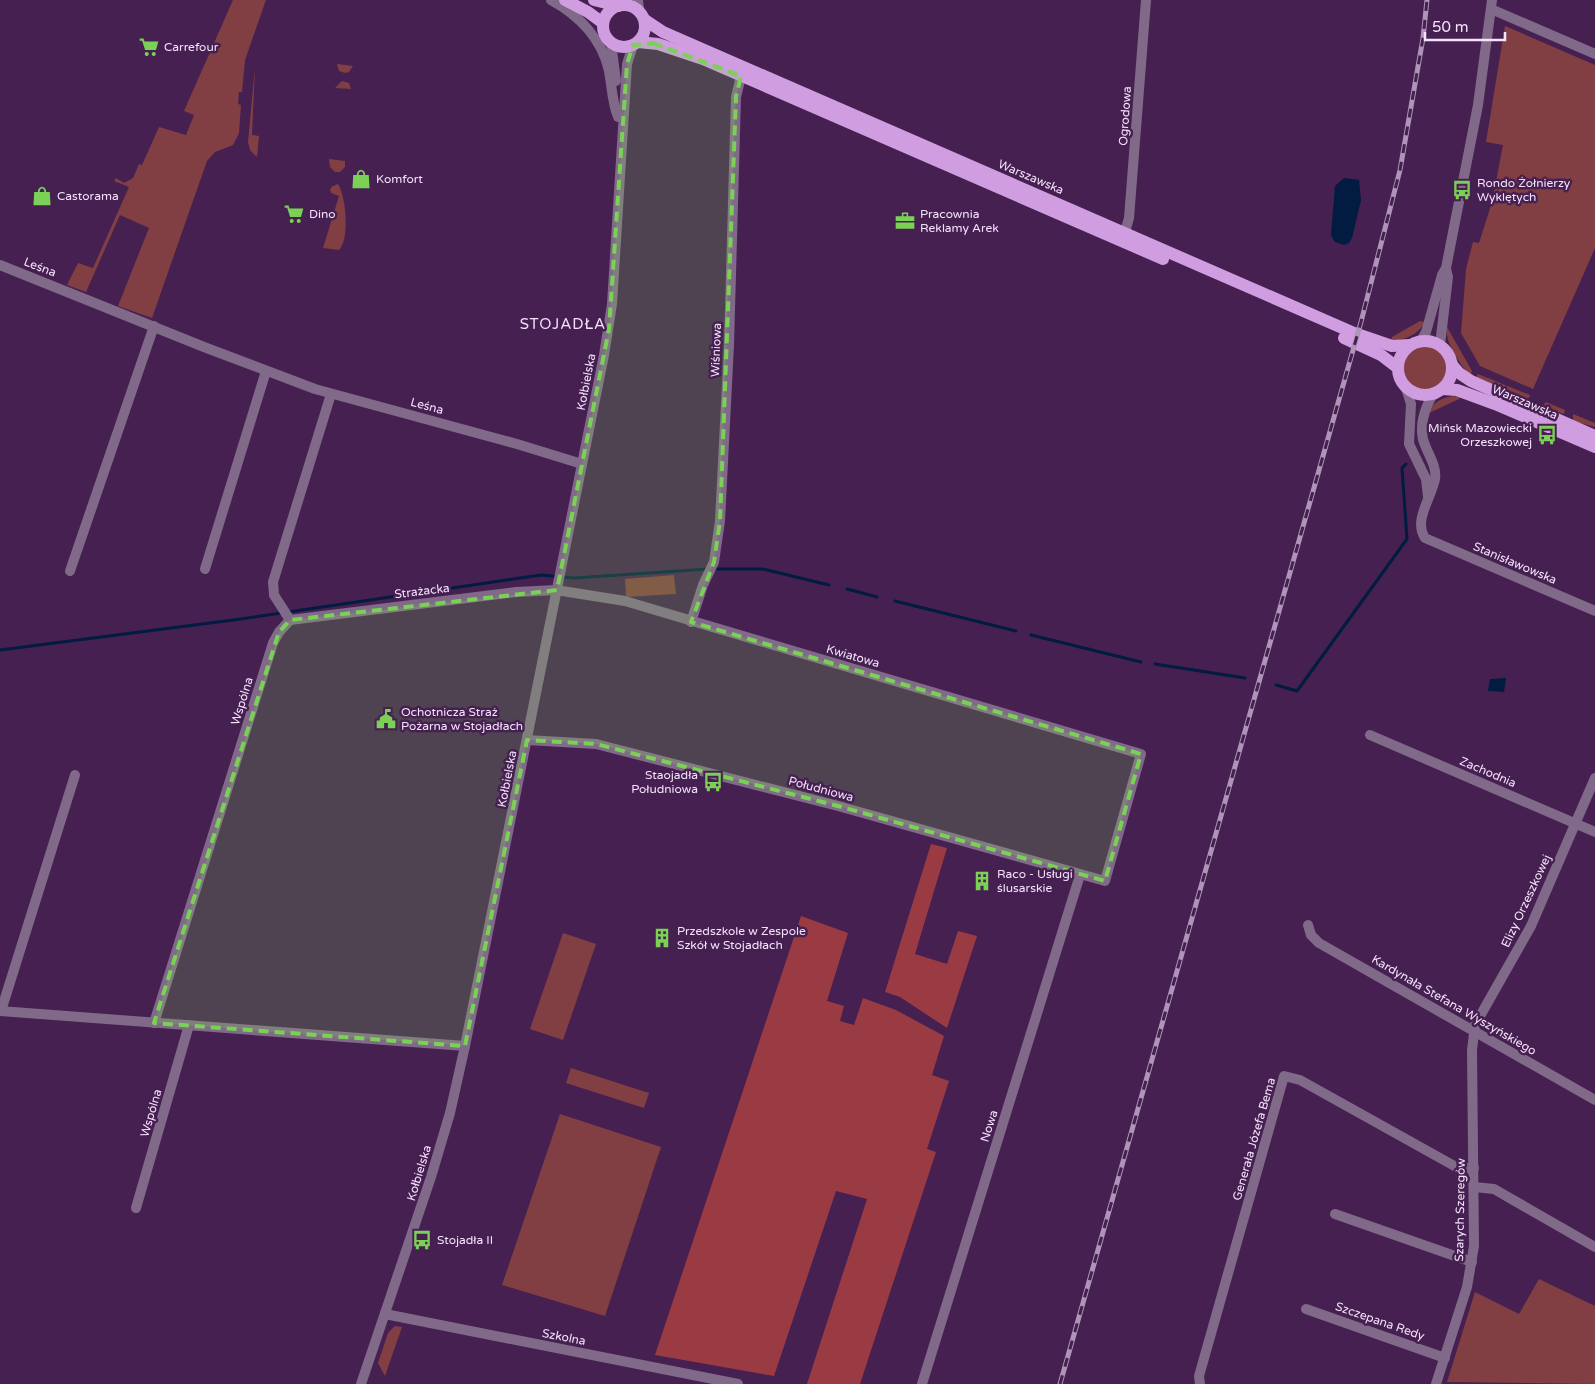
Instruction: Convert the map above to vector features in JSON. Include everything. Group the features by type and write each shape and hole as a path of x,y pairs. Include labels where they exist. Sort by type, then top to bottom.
{"main road":[{"path":"565,0 588,12 603,24"},
{"path":"594,0 633,6 640,10 645,30 636,44 622,47 611,43 605,34 603,24 608,12 619,4"},
{"name":"Warszawska","path":"640,10 663,32 1369,339 1392,346 1415,343"},
{"name":"Warszawska","path":"636,44 653,43 684,52 741,76 1362,346 1387,358 1398,368"},
{"path":"1432,342 1446,350 1452,365 1450,380 1438,391 1421,395 1406,388 1401,381 1398,368 1400,357 1415,343 1432,342"},
{"name":"Warszawska","path":"1452,365 1459,373 1471,380 1595,436"},
{"name":"Warszawska","path":"1438,391 1457,390 1495,404 1595,447"}],"street":[{"path":"551,0 576,16 599,44 607,64 613,103 618,117"},
{"name":"Ogrodowa","path":"1125,232 1130,218 1146,0"},
{"path":"1415,343 1426,332 1446,268 1478,105 1491,4 1595,54"},
{"name":"Kołbielska","path":"611,43 615,64 621,136"},
{"name":"Kołbielska","path":"361,1384 432,1177 466,1046 602,369 611,312 627,64 636,44"},
{"name":"Wiśniowa","path":"691,622 703,585 710,574 714,562 724,454 736,97 741,76"},
{"name":"Leśna","path":"0,265 266,371 331,394 517,444 582,464"},
{"path":"1440,345 1448,277 1446,268"},
{"path":"70,571 154,326"},
{"path":"205,569 266,371"},
{"path":"1406,388 1411,404 1409,444 1426,479 1428,498"},
{"path":"1428,498 1435,477 1422,433 1426,408 1438,391"},
{"path":"288,616 274,595 273,582 331,394"},
{"name":"Stanisławowska","path":"1428,498 1421,528 1425,538 1595,611"},
{"name":"Strażacka","path":"288,616 557,587"},
{"name":"Kwiatowa","path":"557,587 624,600 691,622 1141,754 1105,881"},
{"name":"Wspólna","path":"154,1023 273,643 288,616"},
{"name":"Zachodnia","path":"1370,735 1595,832"},
{"name":"Południowa","path":"527,740 596,744 838,806 1105,881"},
{"path":"75,775 0,1011 466,1046"},
{"name":"Elizy Orzeszkowej","path":"1475,1032 1475,1025 1531,926 1595,778"},
{"name":"Nowa","path":"922,1384 1080,875"},
{"name":"Kardynała Stefana Wyszyńskiego","path":"1308,925 1311,935 1319,943 1595,1100"},
{"name":"Wspólna","path":"136,1208 189,1025"},
{"name":"Szarych Szeregów","path":"1436,1384 1467,1287 1472,1262 1474,1168 1472,1050 1475,1032"},
{"name":"Generała Józefa Bema","path":"1200,1384 1199,1376 1284,1076 1300,1080 1458,1168 1474,1168"},
{"path":"1474,1187 1494,1189 1595,1247"},
{"path":"1335,1214 1472,1262"},
{"name":"Szczepana Redy","path":"1306,1309 1445,1358"},
{"name":"Szkolna","path":"385,1314 738,1384"}],"highlighted area":[{"path":"653,43 741,76 736,97 720,521 714,562 691,622 1141,754 1105,881 838,806 596,744 527,740 465,1046 154,1023 279,632 290,620 557,590 609,329 627,64 633,45"}],"shaded area":[{"path":"233,0 266,0 245,60 242,92 239,92 238,104 241,105 239,133 233,145 215,152 207,161 152,318 118,306 149,228 120,215 86,292 67,285 78,263 93,268 129,187 114,181 116,178 124,183 133,178 139,164 142,165 159,127 186,135 194,115 184,111"},
{"path":"1505,26 1595,65 1595,248 1533,389 1480,366 1461,333 1466,269 1473,242 1479,243 1492,202 1503,145 1486,142"},
{"path":"337,64 353,66 349,72 345,73 339,71"},
{"path":"255,67 252,135 259,136 257,157 250,150 248,142"},
{"path":"342,81 349,83 351,89 335,88"},
{"path":"329,159 345,161 345,167 340,172 335,172 330,167"},
{"path":"338,184 343,198 346,218 345,237 339,250 323,248 339,196 331,193 330,189"},
{"path":"1420,321 1425,322 1415,333 1406,338 1391,341 1392,337"},
{"path":"1447,327 1472,371 1470,375 1450,346"},
{"path":"1426,346 1438,350 1444,356 1448,368 1444,380 1438,386 1426,390 1414,386 1408,380 1404,368 1408,356 1414,350"},
{"path":"1478,374 1530,395 1528,400 1476,377"},
{"path":"1453,396 1460,397 1429,413 1436,403"},
{"path":"1546,402 1565,410 1564,414 1542,407"},
{"path":"1573,414 1595,423 1595,427 1573,421"},
{"path":"674,575 676,594 626,597 625,579"},
{"path":"931,844 947,848 915,954 947,964 958,931 977,936 947,1028 900,997 885,992"},
{"path":"801,916 848,933 827,1001 844,1006 840,1021 854,1025 863,998 896,1010 944,1036 932,1075 949,1081 927,1149 936,1152 860,1384 807,1384 867,1199 836,1191 774,1376 655,1355"},
{"path":"563,933 596,944 563,1040 530,1029"},
{"path":"571,1068 649,1093 644,1108 566,1083"},
{"path":"560,1114 661,1147 605,1316 502,1285"},
{"path":"1539,1279 1595,1306 1595,1384 1447,1382 1475,1292 1519,1314"},
{"path":"395,1326 402,1327 385,1376 378,1363 388,1333"}],"water":[{"path":"1344,178 1359,180 1361,200 1352,238 1349,243 1344,245 1335,242 1331,235 1335,186"},
{"path":"1506,678 1504,692 1488,691 1490,679"}],"waterway":[{"path":"1276,685 1297,691 1407,539 1402,468 1406,464"},
{"path":"0,650 241,619 541,575 574,578 708,569"},
{"path":"714,569 763,569 829,585"},
{"path":"847,589 877,597"},
{"path":"895,601 1016,631"},
{"path":"1031,635 1141,662"},
{"path":"1155,664 1245,678"}],"railway":[{"path":"1060,1384 1361,322 1400,170 1423,38 1427,0"}],"place":[{"name":"Carrefour","path":"149,47"},
{"name":"Komfort","path":"361,179"},
{"name":"Rondo Żołnierzy Wyklętych","path":"1462,190"},
{"name":"Castorama","path":"42,196"},
{"name":"Dino","path":"294,214"},
{"name":"Pracownia Reklamy Arek","path":"905,221"},
{"name":"Mińsk Mazowiecki Orzeszkowej","path":"1547,435"},
{"name":"Ochotnicza Straż Pożarna w Stojadłach","path":"386,719"},
{"name":"Staojadła Południowa","path":"713,782"},
{"name":"Raco - Usługi ślusarskie","path":"982,881"},
{"name":"Przedszkole w Zespole Szkół w Stojadłach","path":"662,938"},
{"name":"Stojadła II","path":"422,1240"}],"district":[{"name":"STOJADŁA","path":"563,324"}]}
